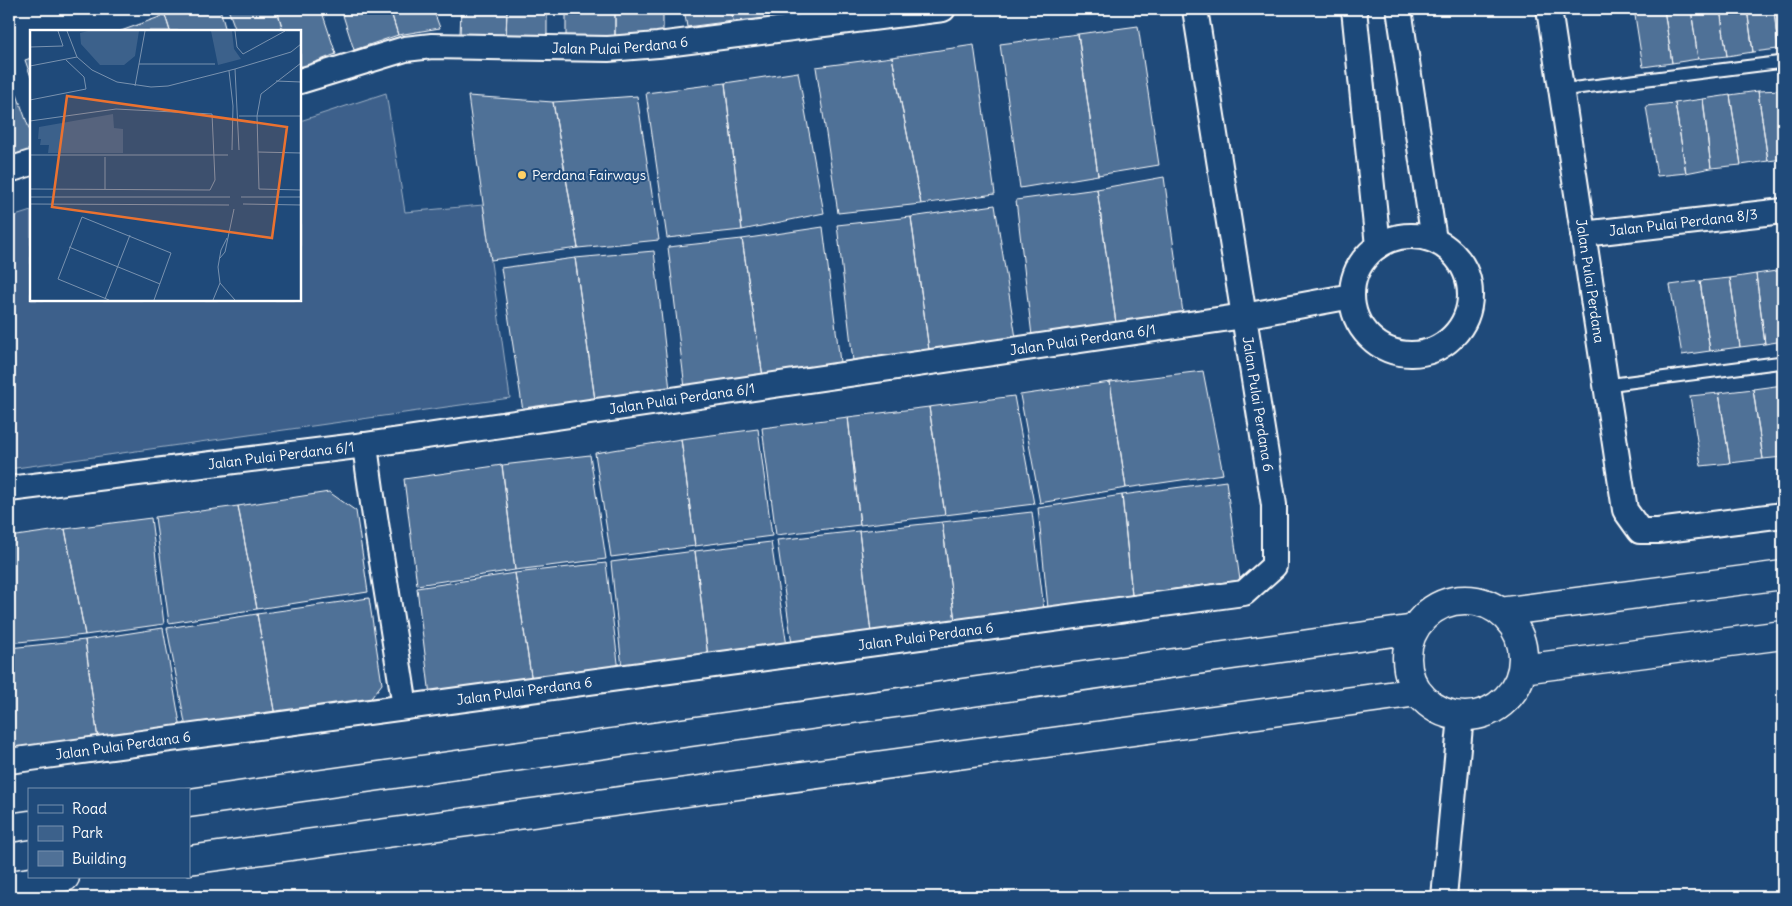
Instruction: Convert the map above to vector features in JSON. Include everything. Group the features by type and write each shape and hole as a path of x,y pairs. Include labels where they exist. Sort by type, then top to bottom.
{"street":[{"name":"Jalan Pulai Perdana 6","path":"301,80 404,48 432,46 608,49 658,45 943,9"},
{"name":"Jalan Pulai Perdana 6","path":"9,761 1244,593 1274,566 1274,505 1195,9"},
{"path":"1354,9 1378,246"},
{"path":"1399,9 1434,240"},
{"name":"Jalan Pulai Perdana","path":"1549,9 1625,510 1640,531 1658,531 1783,515"},
{"path":"9,170 30,163"},
{"name":"Jalan Pulai Perdana 8/3","path":"1584,234 1783,211"},
{"path":"1414,236 1434,240 1450,250 1462,265 1470,284 1470,303 1464,321 1452,337 1436,348 1417,353 1398,352 1380,345 1365,332 1355,315 1352,296 1354,277 1363,259 1378,246 1395,238 1414,236"},
{"name":"Jalan Pulai Perdana 6/1","path":"9,489 365,445 1244,316 1352,296"},
{"path":"365,445 405,707"},
{"path":"1500,612 1783,574"},
{"path":"1470,601 1486,604 1500,612 1512,623 1520,637 1523,653 1522,669 1517,685 1507,699 1493,709 1478,715 1461,716 1444,712 1430,704 1418,692 1410,677 1407,661 1409,645 1415,629 1425,617 1438,607 1454,602 1470,601"},
{"path":"190,803 1415,629"},
{"path":"1522,669 1783,636"},
{"path":"190,860 1418,692"},
{"path":"1444,897 1461,716"},
{"path":"9,828 28,825"},
{"path":"9,885 58,878"}],"lane":[{"path":"1561,90 1783,62"},
{"path":"1607,385 1783,362"}],"green space":[{"path":"386,93 405,212 483,205 510,398 9,469 9,218 30,211 30,301 301,301 301,121"}],"building":[{"path":"185,9 220,9 226,30 170,30 165,15"},
{"path":"228,9 277,9 283,30 236,30"},
{"path":"277,9 321,9 336,54 301,68 301,30 283,30"},
{"path":"341,9 390,9 398,35 354,50"},
{"path":"390,9 433,9 440,28 398,35"},
{"path":"461,9 507,9 506,38 460,35"},
{"path":"507,9 547,9 547,42 506,38"},
{"path":"566,9 615,9 615,39 566,36"},
{"path":"615,9 663,9 663,35 615,39"},
{"path":"684,9 731,9 733,21 687,27"},
{"path":"731,9 777,9 779,18 733,21"},
{"path":"790,9 837,9 837,10 792,18"},
{"path":"1634,9 1664,9 1672,63 1643,67"},
{"path":"1664,9 1691,9 1698,59 1672,63"},
{"path":"1691,9 1720,9 1727,56 1698,59"},
{"path":"1720,9 1747,9 1753,52 1727,56"},
{"path":"1747,9 1774,9 1778,49 1753,52"},
{"path":"1774,9 1783,9 1783,48 1778,49"},
{"path":"165,15 170,30 124,30"},
{"path":"1138,26 1159,165 1098,175 1078,34"},
{"path":"1078,34 1098,175 1020,188 1000,44"},
{"path":"974,45 995,194 921,204 892,57"},
{"path":"892,57 921,204 838,213 816,67"},
{"path":"30,58 30,74 25,60"},
{"path":"9,72 30,131 30,152 9,161"},
{"path":"798,72 824,213 742,230 725,83"},
{"name":"Perdana Fairways","path":"725,83 742,230 667,238 646,93"},
{"path":"1783,90 1783,159 1768,161 1758,91"},
{"path":"1758,91 1768,161 1741,165 1730,95"},
{"path":"1730,95 1741,165 1711,168 1703,99"},
{"name":"Perdana Fairways","path":"468,96 553,102 578,248 491,260"},
{"name":"Perdana Fairways","path":"637,96 659,240 578,248 553,102"},
{"path":"1703,99 1711,168 1686,173 1675,103"},
{"path":"1675,103 1686,173 1657,176 1646,106"},
{"path":"1164,177 1183,313 1116,323 1097,189"},
{"path":"1097,189 1116,323 1032,336 1016,200"},
{"path":"995,205 1016,338 929,350 911,217"},
{"path":"911,217 929,350 853,361 837,225"},
{"path":"823,227 840,362 763,377 742,239"},
{"path":"742,239 763,377 685,388 668,247"},
{"path":"654,251 670,390 595,400 575,258"},
{"path":"575,258 595,400 523,411 501,268"},
{"path":"1783,270 1783,341 1765,344 1756,274"},
{"path":"1756,274 1765,344 1740,347 1730,278"},
{"path":"1730,278 1740,347 1710,351 1700,281"},
{"path":"1700,281 1710,351 1682,355 1670,285"},
{"path":"1203,371 1223,474 1126,488 1110,382"},
{"path":"1110,382 1126,488 1040,503 1020,395"},
{"path":"1783,385 1783,457 1763,459 1753,389"},
{"path":"1753,389 1763,459 1730,463 1719,393"},
{"path":"1719,393 1730,463 1701,466 1690,396"},
{"path":"1014,396 1034,504 945,515 929,407"},
{"path":"929,407 945,515 860,525 848,417"},
{"path":"848,417 860,525 776,535 762,428"},
{"path":"758,429 772,536 695,546 681,439"},
{"path":"681,439 695,546 611,557 595,453"},
{"path":"590,455 606,559 515,570 502,465"},
{"path":"502,465 515,570 417,585 404,479"},
{"path":"1226,481 1240,580 1132,595 1122,495"},
{"path":"329,492 356,511 368,592 257,609 238,506"},
{"path":"1122,495 1132,595 1048,608 1038,508"},
{"path":"238,506 257,609 169,623 155,517"},
{"path":"1032,512 1044,609 955,621 942,522"},
{"path":"151,518 164,624 85,635 65,529"},
{"path":"942,522 955,621 871,633 859,531"},
{"path":"65,529 85,635 9,643 9,537"},
{"path":"859,531 871,633 792,644 777,540"},
{"path":"771,542 787,646 708,657 695,551"},
{"path":"695,551 708,657 622,668 611,562"},
{"path":"606,563 619,671 532,682 515,573"},
{"path":"515,573 532,682 430,696 417,588"},
{"path":"369,598 382,684 365,706 275,716 257,614"},
{"path":"257,614 275,716 186,728 167,628"},
{"path":"163,628 181,729 98,740 85,640"},
{"path":"85,640 98,740 11,752 9,727 9,648"}],"place":[{"name":"Perdana Fairways","path":"522,175"}]}
